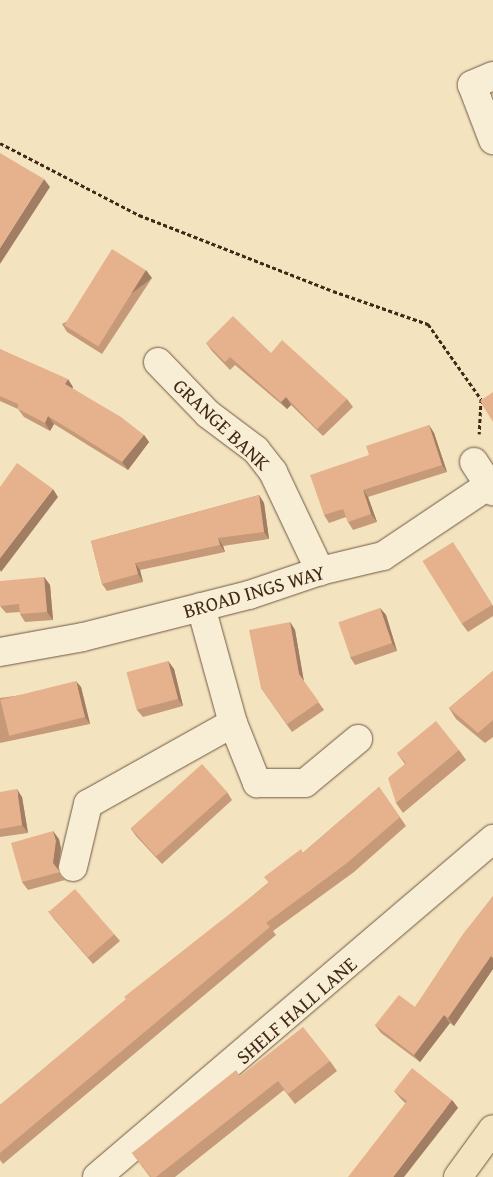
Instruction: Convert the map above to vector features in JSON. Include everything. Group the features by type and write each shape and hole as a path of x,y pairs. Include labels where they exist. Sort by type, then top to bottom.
{"highway":[{"path":"458,1177 493,1128"}],"street":[{"path":"493,76 472,86 493,140"},
{"name":"GRANGE BANK","path":"158,362 208,414 256,450 274,472 320,571"},
{"name":"BROAD INGS WAY","path":"0,652 83,637 201,607 320,571 383,556 491,488 474,462"},
{"path":"201,607 233,723 257,783 305,782 358,738"},
{"path":"73,867 88,804 233,723"},
{"name":"SHELF HALL LANE","path":"97,1177 493,839"}],"path":[{"path":"0,143 139,215 333,291 428,324 481,400 481,426 474,462"}],"building":[{"path":"0,153 44,179 0,248"},
{"path":"112,249 146,270 98,347 64,325"},
{"path":"233,316 271,353 282,340 347,399 317,429 286,397 281,402 230,357 225,362 206,343"},
{"path":"0,349 68,379 65,384 121,417 144,435 122,462 48,416 45,423 18,409 18,404 0,396"},
{"path":"493,392 493,422 480,401"},
{"path":"429,425 442,465 363,490 371,514 348,522 343,509 324,515 310,475 369,455 366,446"},
{"path":"17,463 53,489 0,558 0,487"},
{"path":"259,495 264,532 218,538 220,545 135,563 138,574 102,584 91,541"},
{"path":"453,542 492,605 462,624 422,561"},
{"path":"44,577 47,612 20,614 19,604 0,606 0,581"},
{"path":"380,608 392,643 350,657 338,622"},
{"path":"290,622 299,674 319,702 287,724 261,688 249,630"},
{"path":"168,661 178,699 137,710 126,672"},
{"path":"493,671 493,720 478,733 449,708"},
{"path":"76,681 85,717 9,736 0,700"},
{"path":"436,721 459,750 396,803 388,778 406,763 397,753"},
{"path":"202,764 227,792 156,856 131,828"},
{"path":"379,787 400,817 347,863 266,923 270,927 0,1153 0,1105 126,999 124,997 269,883 264,877 301,849 303,853"},
{"path":"17,789 22,825 0,829 0,792"},
{"path":"53,831 56,841 53,863 60,872 22,882 11,843"},
{"path":"75,889 114,934 88,957 49,912"},
{"path":"493,896 493,958 491,956 448,1018 444,1015 414,1055 375,1025 399,995 415,1007 463,934"},
{"path":"303,1027 330,1061 288,1094 278,1081 156,1177 151,1177 132,1153 236,1070 240,1076"},
{"path":"412,1068 452,1100 393,1177 348,1177 407,1101 394,1091"}]}
